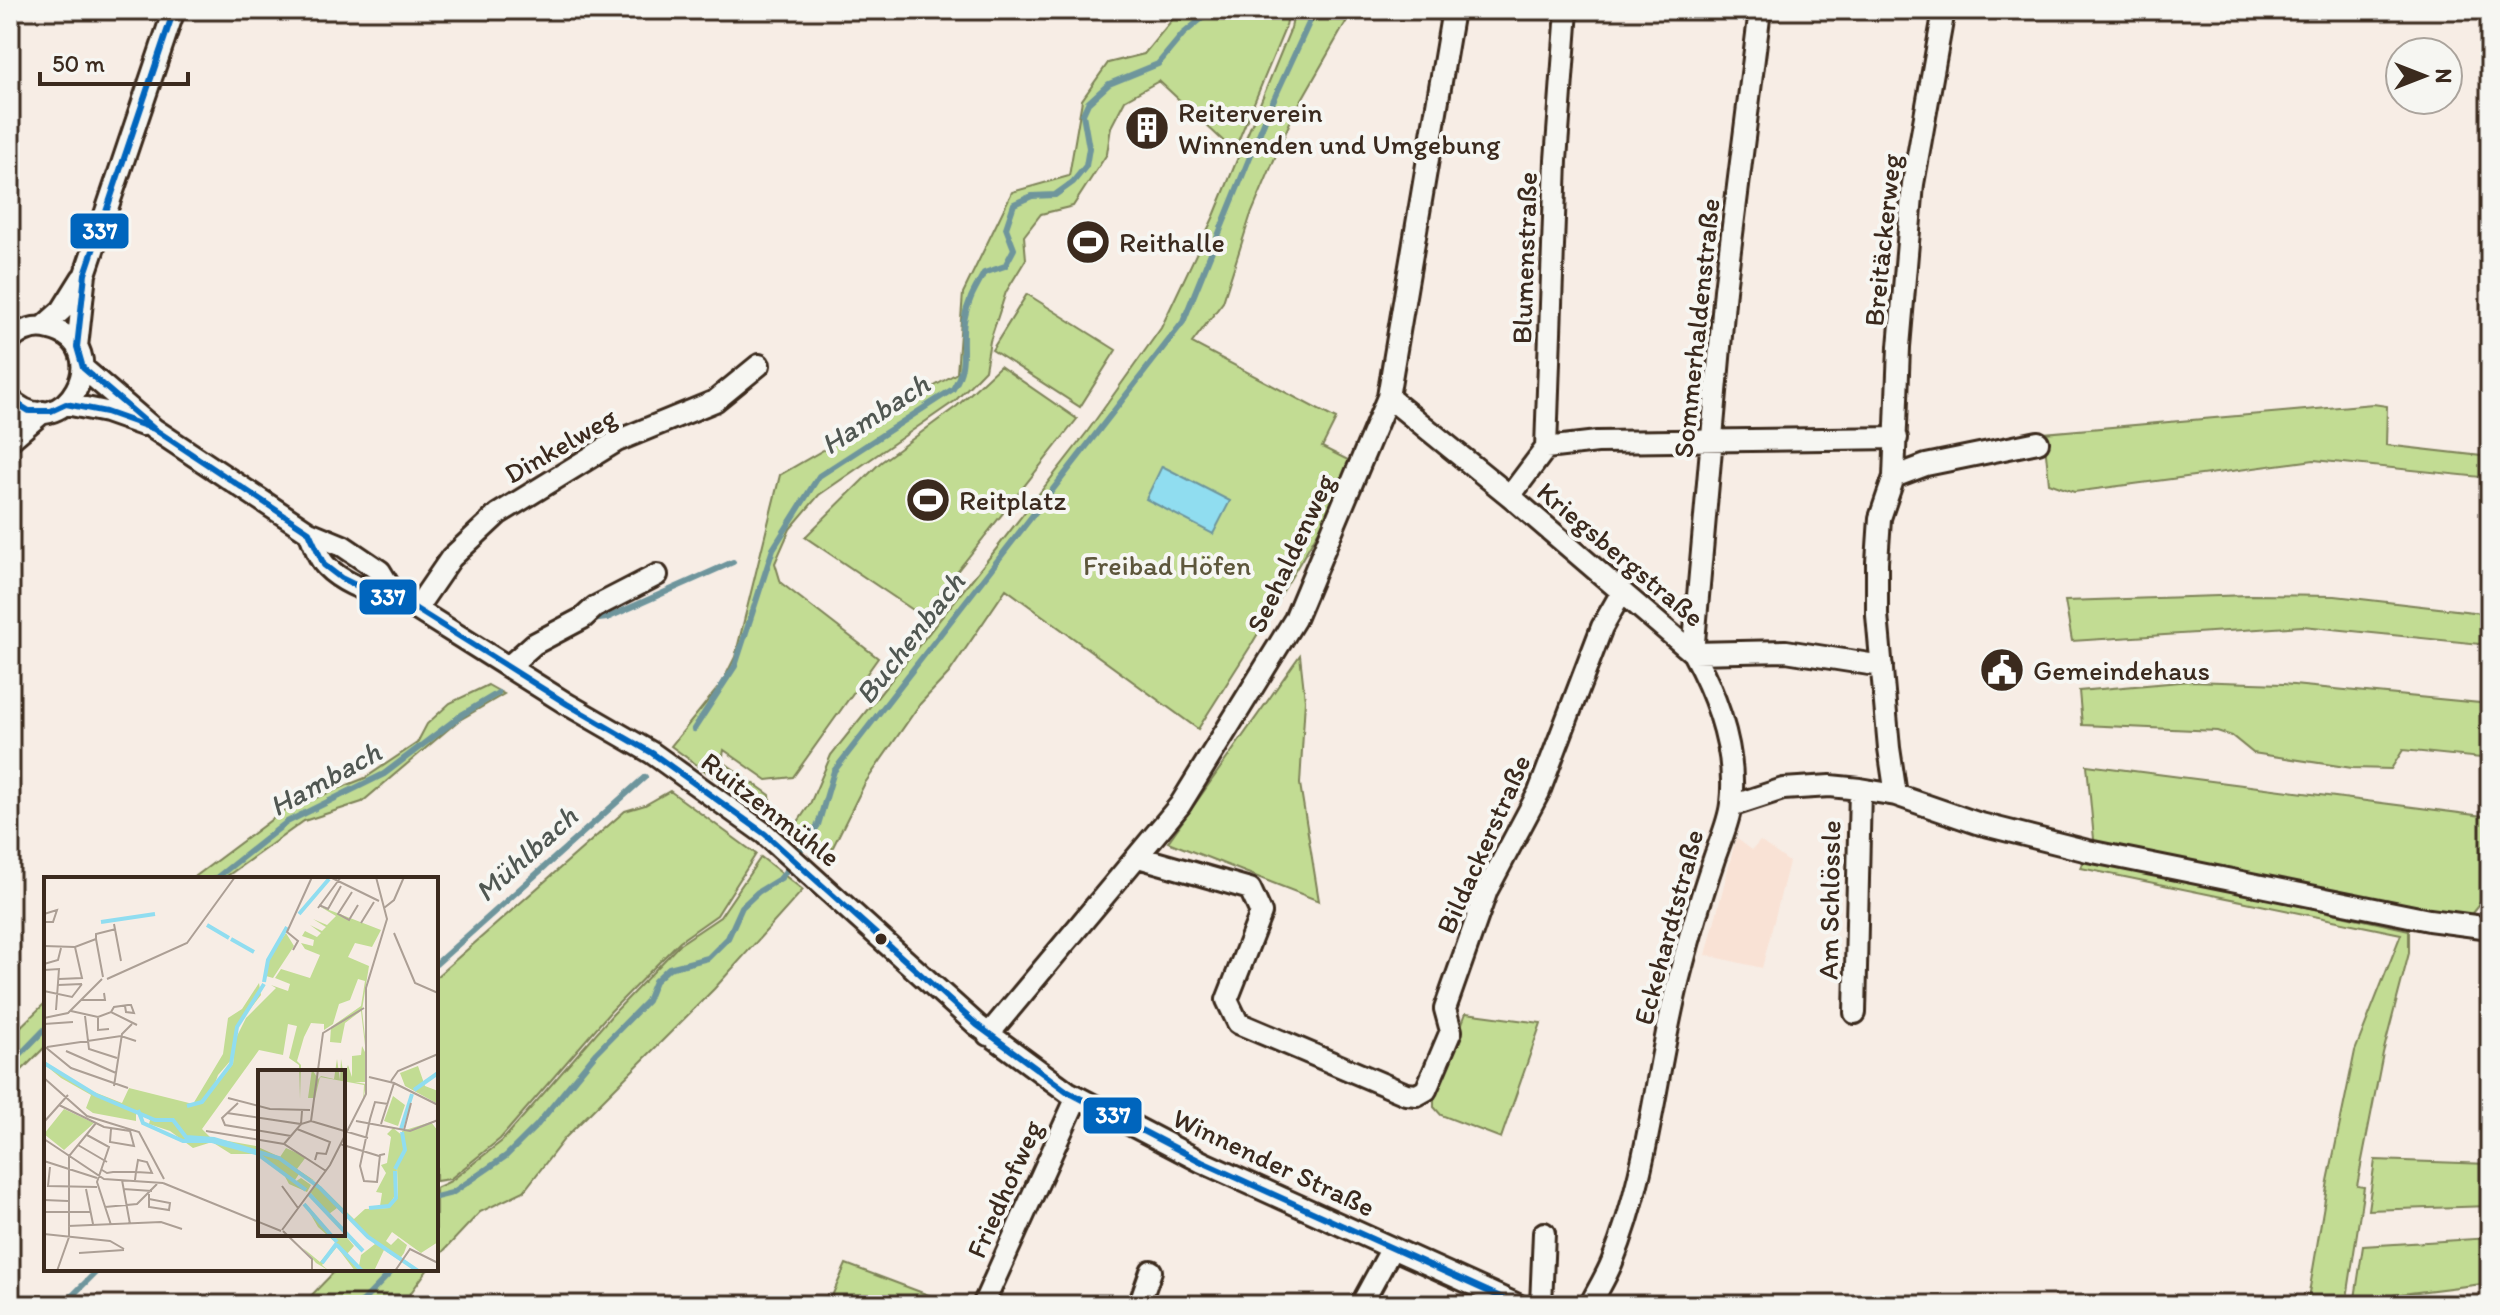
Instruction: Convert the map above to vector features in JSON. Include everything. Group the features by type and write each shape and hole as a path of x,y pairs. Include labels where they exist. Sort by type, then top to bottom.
{"street":[{"path":"10,440 43,412 66,404 81,382 83,368 77,347 85,274 174,10"},
{"name":"Seehaldenweg","path":"982,1030 1138,857 1176,810 1295,619 1388,397 1453,10"},
{"name":"Blumenstraße","path":"1546,448 1556,160 1567,10"},
{"name":"Sommerhaldenstraße","path":"1693,653 1725,290 1760,10"},
{"name":"Breitäckerweg","path":"1896,795 1877,615 1877,562 1880,518 1894,477 1899,347 1913,184 1944,10"},
{"path":"43,327 62,310 85,274"},
{"path":"10,341 29,329 43,327 68,337 77,347"},
{"name":"Dinkelweg","path":"416,609 451,558 498,514 617,441 715,401 759,365"},
{"path":"83,368 154,429"},
{"name":"Kriegsbergstraße","path":"1388,397 1510,496 1693,653 1709,683 1722,719 1732,774 1731,806"},
{"path":"10,399 29,411 43,412"},
{"path":"66,404 106,412 154,429"},
{"name":"Ruitzenmühle","path":"154,429 309,532 324,565 332,571 374,594 397,599 416,609 652,753 785,850 982,1030"},
{"path":"1510,496 1546,448 1597,442 1897,438"},
{"path":"1894,477 1926,465 2038,442"},
{"path":"508,667 534,644 583,618 595,607 657,575"},
{"name":"Bildackerstraße","path":"1138,857 1250,889 1261,913 1227,1000 1238,1023 1406,1094 1417,1095 1426,1090 1451,1031 1445,1009 1487,890 1539,792 1602,627 1622,592"},
{"path":"1693,653 1786,651 1882,666"},
{"name":"Eckehardtstraße","path":"1590,1305 1612,1263 1626,1219 1641,1162 1678,981 1731,806 1783,789 1830,786 1860,789 1896,795 1977,823 2088,851 2429,920 2490,928"},
{"name":"Am Schlössle","path":"1855,1013 1860,789"},
{"name":"Winnender Straße","path":"982,1030 1077,1097 1202,1162 1518,1305"},
{"name":"Friedhofweg","path":"983,1305 1077,1097"},
{"path":"1541,1305 1544,1233"},
{"path":"1361,1305 1392,1248"},
{"path":"1139,1305 1151,1271"}],"shaded area":[{"path":"1736,838 1752,850 1760,841 1789,862 1762,968 1706,955"}],"green space":[{"path":"1204,10 1289,10 1286,26 1234,151 1159,81 1125,100 1111,127 1107,154 1073,206 1041,214 1024,236 1026,259 1006,292 990,341 985,370 955,401 819,495 790,529 775,563 781,583 878,658 793,777 767,780 724,750 722,761 770,795 771,809 757,809 671,746 722,683 735,657 780,475 957,373 963,293 1012,192 1069,176 1082,100 1108,63 1144,54 1176,15 1200,14"},
{"name":"Freibad Höfen","path":"1295,10 1349,10 1346,22 1293,115 1250,217 1223,302 1192,343 1336,419 1322,447 1350,461 1325,520 1198,729 1006,589 949,673 920,704 865,783 826,861 791,832 810,804 831,755 1087,432 1161,328 1214,216 1291,28"},
{"name":"Reitplatz","path":"1027,294 1116,350 1080,407 992,350"},
{"name":"Reitplatz","path":"1000,366 1077,419 922,616 805,537 880,463 957,406"},
{"path":"2373,404 2387,406 2386,445 2490,457 2490,478 2314,460 2074,492 2049,483 2044,433"},
{"path":"2249,595 2335,596 2490,614 2490,645 2303,626 2072,641 2065,601"},
{"path":"1300,655 1305,700 1300,784 1319,901 1168,842"},
{"path":"2191,681 2283,684 2490,704 2490,759 2403,750 2391,769 2352,768 2253,753 2232,736 2217,731 2082,725 2079,691"},
{"path":"488,685 504,694 458,721 362,802 304,821 226,877 195,877 283,811 365,778 417,743 427,724 450,703"},
{"path":"2087,765 2490,817 2487,887 2475,910 2464,920 2092,843"},
{"path":"670,791 756,854 717,915 680,941 611,1011 500,1139 450,1179 438,1181 438,975 625,811 645,805"},
{"path":"761,857 803,890 714,989 565,1138 524,1191 480,1212 438,1257 438,1187 451,1181 502,1141 612,1015 680,944 720,917"},
{"path":"2085,858 2409,930 2409,953 2383,1053 2357,1186 2364,1187 2346,1305 2307,1305 2355,1051 2401,934 2081,868"},
{"path":"44,1004 44,1048 10,1082 10,1037"},
{"path":"1466,1013 1541,1023 1501,1138 1441,1115 1434,1107 1434,1097"},
{"path":"2375,1160 2490,1164 2490,1206 2368,1210"},
{"path":"2490,1238 2490,1283 2394,1295 2394,1305 2354,1305 2363,1246"},
{"path":"846,1264 955,1305 828,1305"},
{"path":"335,1271 427,1271 402,1305 302,1305"}],"water":[{"path":"1162,466 1230,501 1213,534 1146,499"}],"waterway":[{"name":"Hambach","path":"694,729 735,666 773,549 819,476 953,389 961,372 964,321 972,296 984,273 1005,266 1014,249 1006,228 1014,204 1032,196 1055,195 1073,182 1086,166 1089,148 1083,114 1088,103 1109,84 1158,64 1183,34 1212,10"},
{"name":"Buchenbach","path":"438,1196 452,1193 506,1156 537,1125 596,1053 647,1001 655,981 669,968 708,958 728,938 742,907 758,892 781,878 818,825 834,771 1183,322 1269,110 1315,10"},
{"name":"Hambach","path":"591,620 607,618 733,562"},
{"name":"Hambach","path":"218,877 287,822 384,774 463,714 498,693"},
{"name":"Mühlbach","path":"438,962 645,777"},
{"name":"Hambach","path":"10,1065 44,1030"},
{"name":"Mühlbach","path":"63,1305 97,1271"},
{"name":"Buchenbach","path":"355,1305 363,1301 392,1271"}],"transit line":[{"name":"337","path":"153,428 83,368 77,347 85,274 174,10"},
{"name":"337","path":"10,399 29,411 51,411 66,404 106,412 154,429 309,532 324,565 341,578 416,609 567,704 652,753 765,834 977,1025 1068,1092 1202,1162 1518,1305"}],"place":[{"name":"Reiterverein Winnenden und Umgebung","path":"1147,128"},
{"name":"Reithalle","path":"1088,242"},
{"name":"Reitplatz","path":"928,500"},
{"name":"Gemeindehaus","path":"2002,670"}]}
